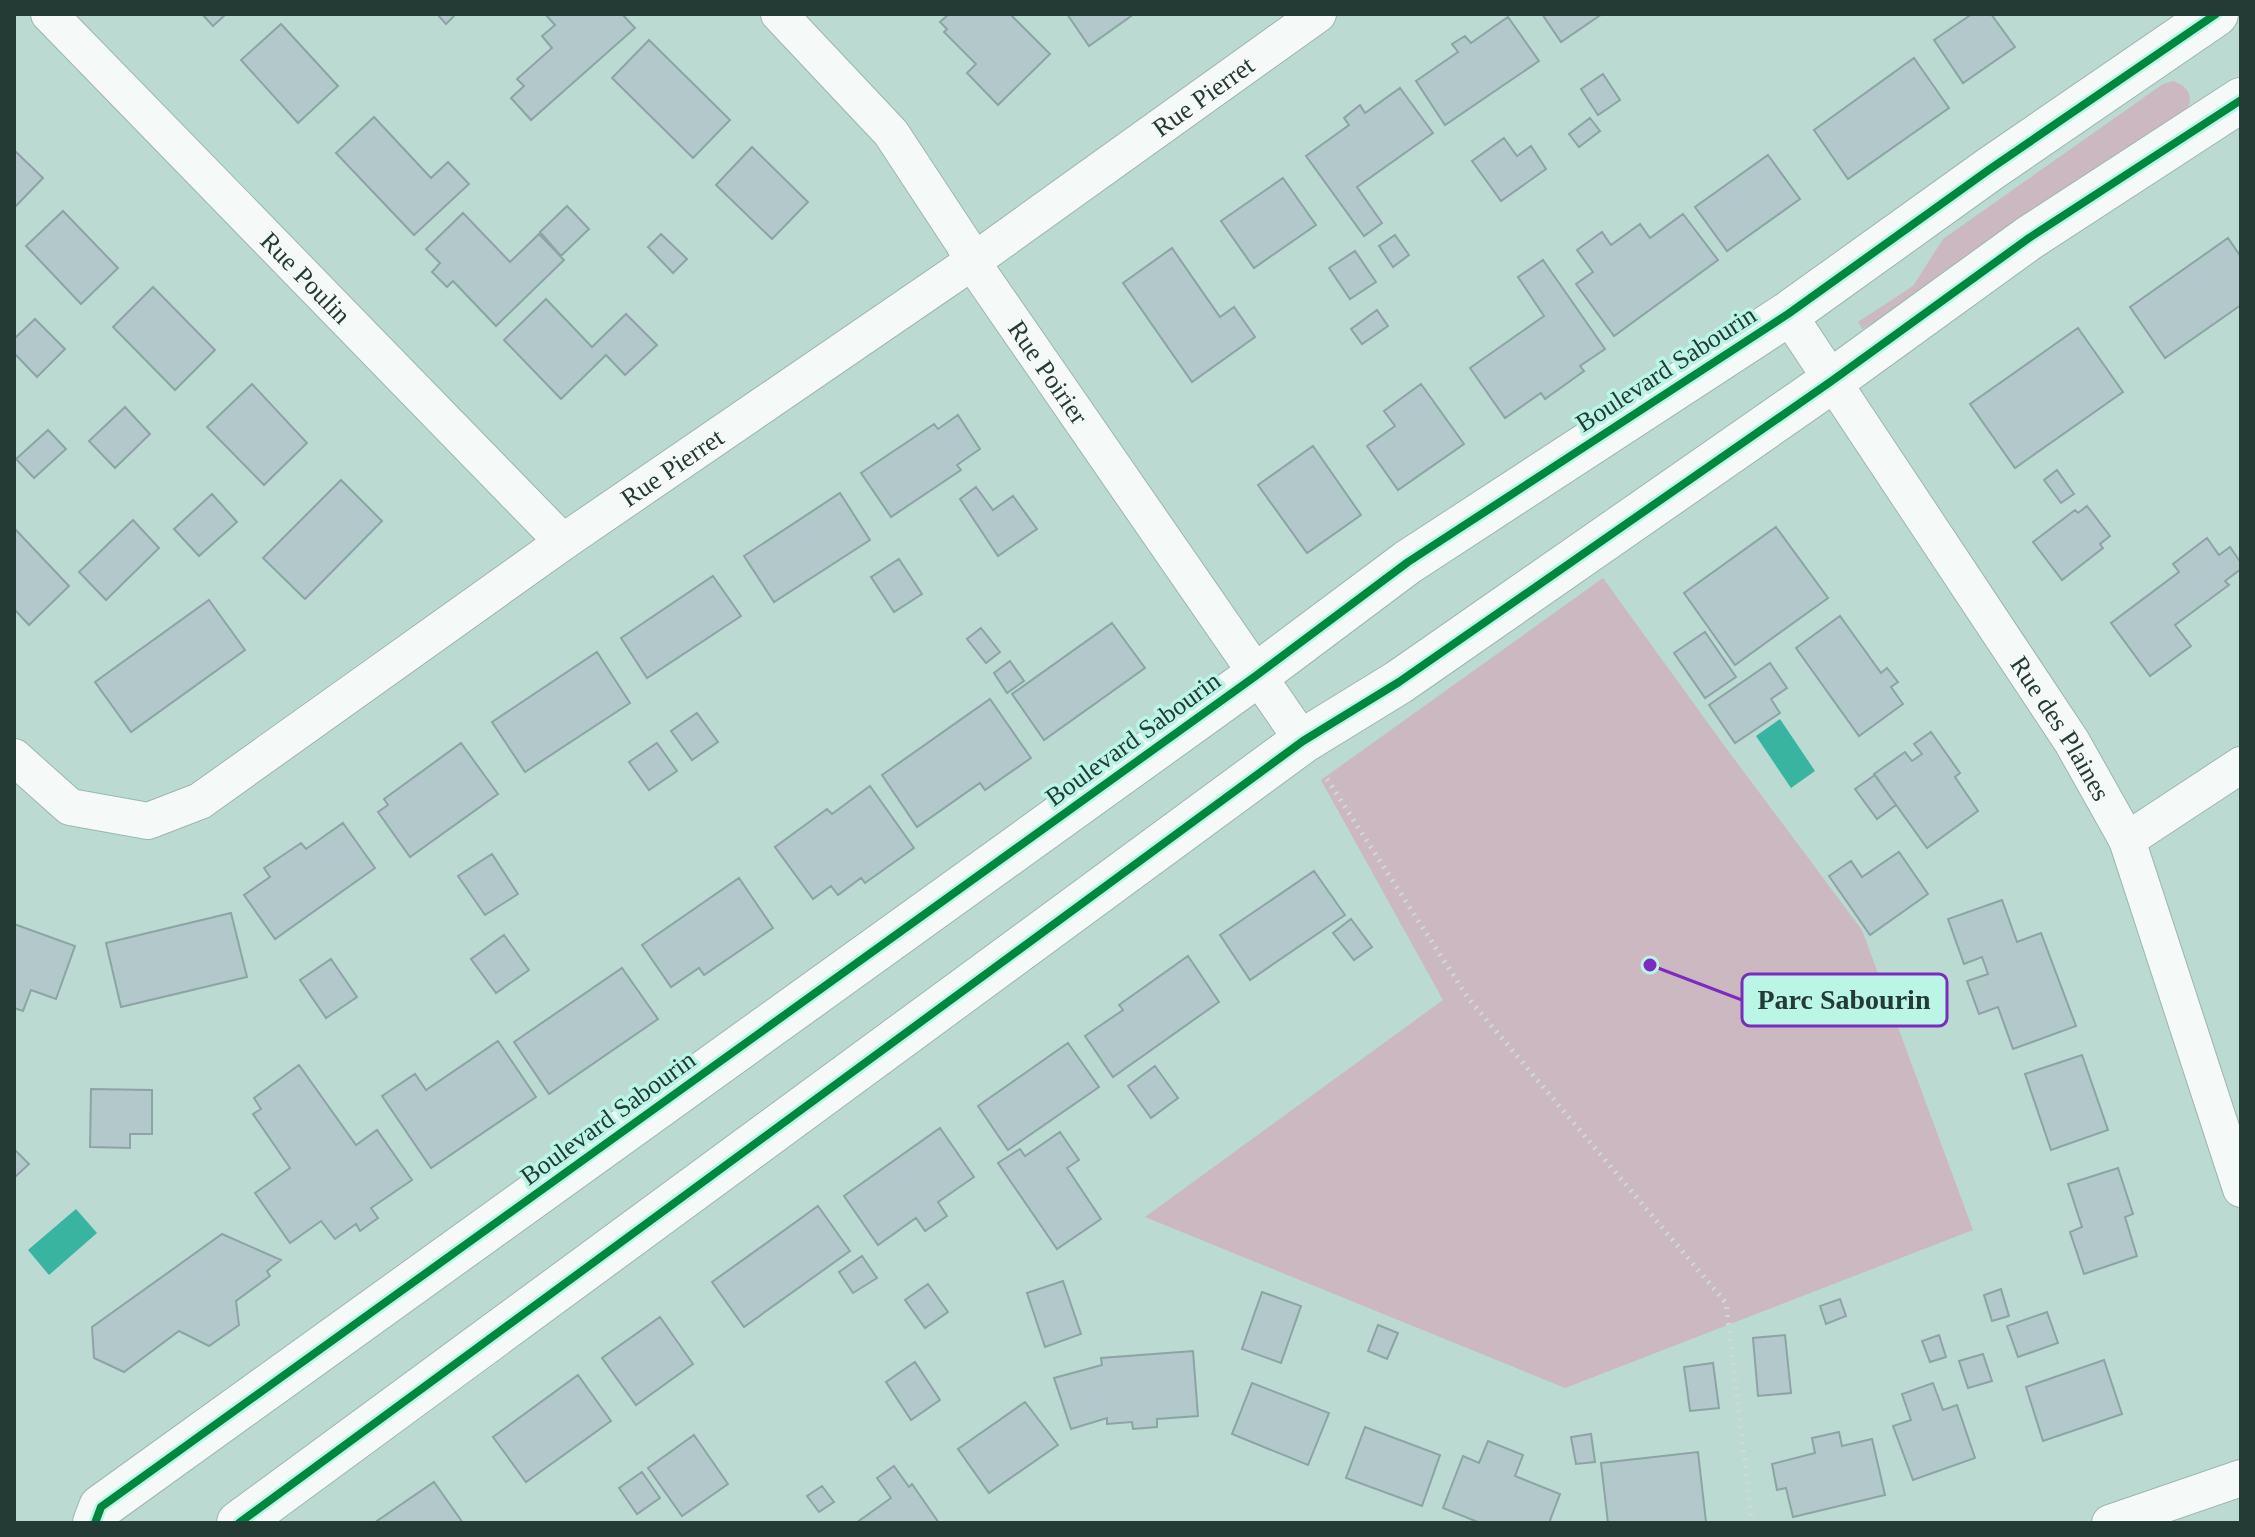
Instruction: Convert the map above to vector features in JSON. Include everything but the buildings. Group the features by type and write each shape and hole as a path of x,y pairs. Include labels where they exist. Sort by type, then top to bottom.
{"street":[{"name":"Rue Poulin","path":"49,14 563,542"},
{"name":"Rue Poirier","path":"779,14 891,133 964,244 972,262 1303,741"},
{"name":"Rue Pierret","path":"14,757 70,807 148,821 200,801 563,542 972,262 1318,14"},
{"name":"Boulevard Sabourin","path":"95,1523 101,1507 1257,675 1408,562 1788,314 1990,169 2216,14"},
{"path":"239,1523 1303,741 1399,682 1833,380 2029,238 2241,100"},
{"name":"Rue des Plaines","path":"1788,314 2072,742 2127,840 2241,1189"},
{"path":"2127,840 2241,765"},
{"path":"2110,1523 2241,1478"}],"path":[{"path":"1303,741 1468,998 1726,1303 1752,1523"}],"shaded area":[{"path":"2173,81 2184,87 2189,95 2184,116 1955,277 1862,329 1858,322 1913,286 1943,239 2163,84"},
{"path":"1603,578 1862,930 1973,1230 1565,1388 1145,1217 1443,1000 1321,780"},
{"path":"1780,719 1815,771 1791,788 1756,736"},
{"path":"76,1209 97,1233 49,1275 28,1250"}],"cycle path":[{"path":"95,1523 101,1507 1257,675 1408,562 1788,314 1990,169 2216,14"},
{"path":"239,1523 1303,741 1399,682 1833,380 2029,238 2241,100"}],"place":[{"name":"Parc Sabourin","path":"1650,965"}]}
